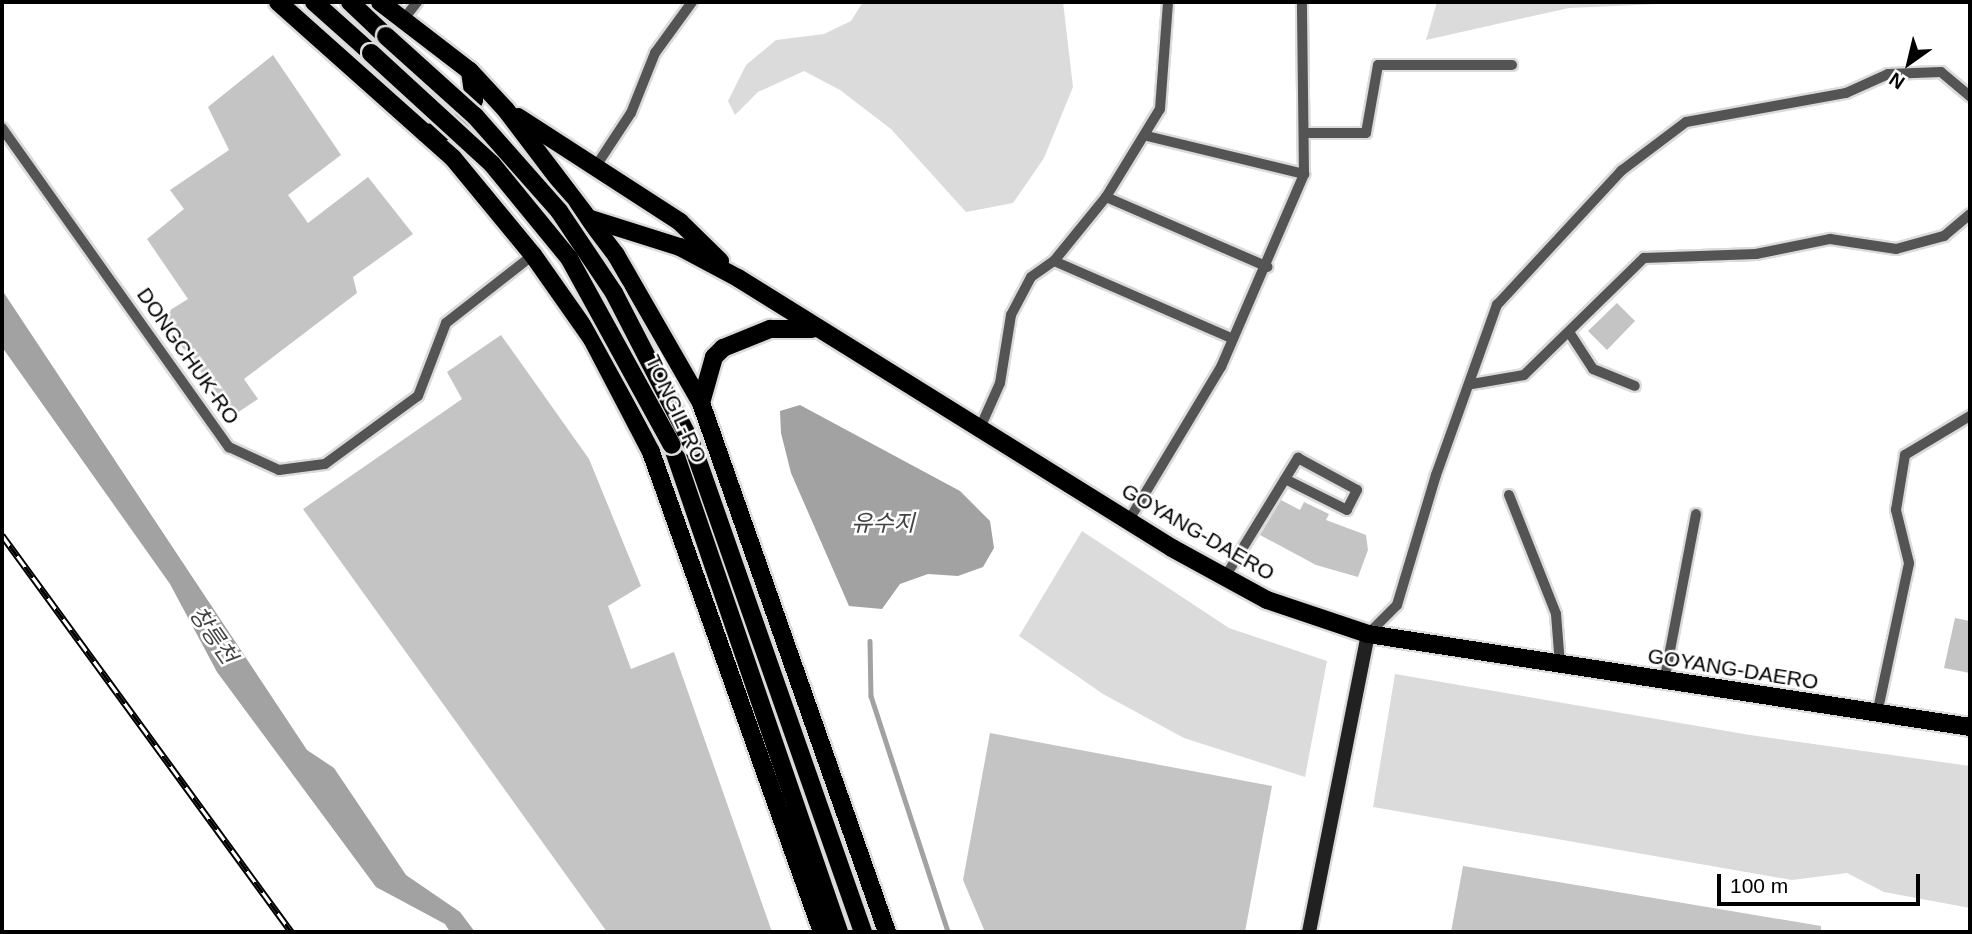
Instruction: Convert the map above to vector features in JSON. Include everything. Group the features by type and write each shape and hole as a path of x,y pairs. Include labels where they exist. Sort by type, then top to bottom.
{"main road":[{"path":"278,2 425,133 533,255 592,339 651,452 822,932"},
{"name":"TONGIL-RO","path":"314,2 428,102 520,195 599,304 672,445 839,932"},
{"name":"TONGIL-RO","path":"350,2 475,116 559,211 614,293 692,444 863,932"},
{"path":"380,2 470,71 506,110 591,219 701,403 887,932"},
{"path":"425,133 447,131 463,120 474,100 470,71"},
{"path":"506,110 680,222 738,278"},
{"path":"533,255 591,219"},
{"name":"GOYANG-DAERO","path":"591,219 680,247 738,278 812,329 1267,600 1368,634 1664,682 1970,727"},
{"path":"701,403 714,357 723,348 770,329 812,329"},
{"path":"1309,932 1368,634"}],"street":[{"path":"403,20 417,2"},
{"path":"596,166 631,113 654,53 692,2"},
{"path":"980,428 1000,383 1011,316 1031,277 1054,261 1106,197 1147,136 1160,109 1168,2"},
{"path":"1129,520 1234,339 1268,267 1304,174 1302,2"},
{"path":"1305,134 1366,133 1378,65 1512,65"},
{"path":"1368,634 1397,605 1436,475 1472,384 1497,305 1621,171 1686,122 1835,95 1888,74 1941,72 1970,96"},
{"name":"DONGCHUK-RO","path":"2,128 229,447 279,470 325,464 418,397 446,323 533,255"},
{"path":"1147,136 1304,174"},
{"path":"1106,197 1268,267"},
{"path":"1472,384 1524,376 1644,258 1756,254 1830,239 1896,249 1944,236 1970,214"},
{"path":"1054,261 1234,339"},
{"path":"1569,332 1593,369 1635,386"},
{"path":"1877,714 1909,563 1896,510 1905,455 1970,416"},
{"path":"1225,577 1297,458 1357,490 1347,510 1285,480"},
{"path":"1509,495 1556,614 1560,665"},
{"path":"1664,682 1696,514"}],"shaded area":[{"path":"863,2 1063,2 1073,87 1044,158 1013,203 966,212 891,129 840,90 804,71 758,92 735,115 728,101 746,65 776,40 824,34 851,21"},
{"path":"1437,2 1703,2 1569,8 1426,40"},
{"path":"1082,531 1229,628 1327,661 1305,777 1184,738 1103,694 1019,636"},
{"path":"1395,674 1750,735 1970,766 1970,908 1884,892 1847,873 1792,880 1373,807"}],"water":[{"name":"창릉천","path":"2,290 307,750 334,768 406,875 460,912 475,932 450,932 445,924 376,887 217,672 170,584 2,347"},
{"name":"유수지","path":"800,405 960,491 990,521 994,548 983,567 958,576 928,574 900,584 882,609 849,606 791,473 781,433 780,411"}],"building":[{"path":"273,55 341,155 288,195 308,223 368,177 413,234 353,277 357,293 244,379 258,399 234,415 159,317 188,299 147,239 184,209 170,190 229,150 208,107"},
{"path":"1617,303 1635,321 1607,350 1588,331"},
{"path":"501,335 589,459 641,586 608,606 631,669 674,652 772,932 607,932 303,509 462,399 447,372"},
{"path":"1281,500 1300,510 1304,502 1329,514 1326,520 1366,535 1368,550 1358,577 1316,565 1260,535"},
{"path":"1955,618 1970,621 1970,673 1944,668"},
{"path":"990,733 1272,786 1245,932 985,932 963,880"},
{"path":"1463,866 1821,926 1821,932 1451,932"}],"waterway":[{"path":"870,641 871,696 948,932"}],"railway":[{"path":"2,535 292,932"}]}
